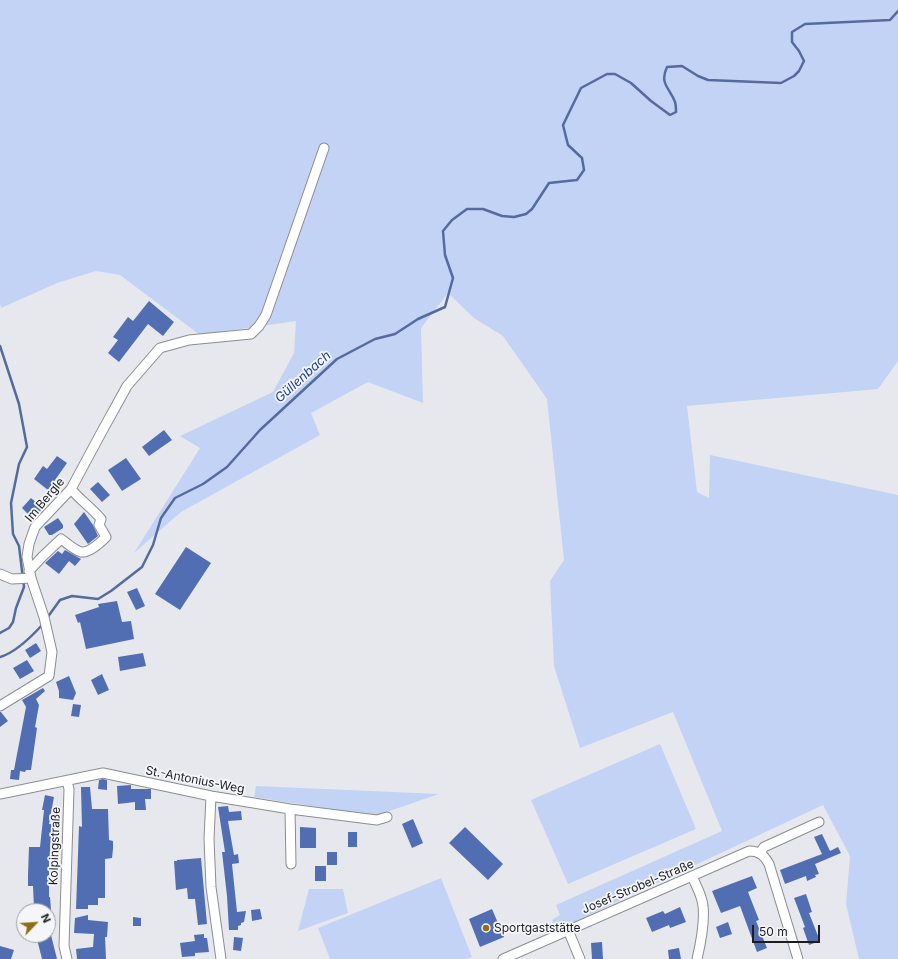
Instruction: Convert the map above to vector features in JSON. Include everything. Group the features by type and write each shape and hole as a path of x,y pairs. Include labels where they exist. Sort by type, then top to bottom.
{"street":[{"name":"Im Bergle","path":"0,706 49,676 52,652 44,616 30,576 27,557 29,544 35,527 71,489 127,386 160,348 189,340 251,334 259,326 266,315 324,148"},
{"path":"0,574 14,578 30,576 42,557 61,539 84,552 97,545 106,537 99,525 101,519 94,510 71,489"},
{"name":"St.-Antonius-Weg","path":"0,794 103,773 211,796 290,809 377,820 387,816"},
{"name":"Kolpingstraße","path":"66,959 64,946 69,789 67,781"},
{"path":"211,796 208,839 211,880 221,959"},
{"path":"290,809 291,864"},
{"path":"798,959 769,864 765,857 760,853 764,847 819,822"},
{"name":"Josef-Strobel-Straße","path":"503,959 749,851 756,851 760,853"},
{"path":"692,876 703,906 702,934 697,959"},
{"path":"568,930 580,959"}],"shaded area":[{"path":"0,0 898,0 898,361 878,389 687,406 697,492 709,498 710,455 898,495 898,959 859,959 846,904 850,856 823,805 557,930 552,920 560,915 556,905 722,831 673,712 580,748 554,666 550,581 564,560 547,399 503,336 474,318 448,293 421,328 423,403 368,382 311,413 320,435 181,512 134,553 200,448 180,436 273,392 294,353 296,321 200,335 120,275 96,271 57,283 1,308"},
{"path":"660,744 696,829 568,884 531,800"},
{"path":"256,786 439,794 375,816 254,797"},
{"path":"441,878 472,957 467,959 330,959 318,928"},
{"path":"309,889 343,889 348,913 298,931"}],"building":[{"path":"149,301 174,322 163,336 148,324 119,362 108,353 118,340 113,337 128,317 133,321"},
{"path":"164,430 172,440 149,456 142,447"},
{"path":"57,456 67,463 48,490 34,479 43,466 47,469"},
{"path":"126,458 141,479 122,491 108,470"},
{"path":"98,482 110,495 102,502 90,489"},
{"path":"31,498 43,508 33,519 22,508"},
{"path":"84,512 93,525 98,536 88,544 74,524"},
{"path":"58,518 63,525 63,528 52,535 49,535 44,527"},
{"path":"186,547 211,563 180,610 155,594"},
{"path":"65,550 81,559 75,566 69,561 59,574 45,563 58,551 62,554"},
{"path":"137,588 145,606 136,610 127,592"},
{"path":"117,601 122,622 131,621 134,639 86,649 80,622 78,623 75,615 99,607 98,604"},
{"path":"36,643 41,651 30,658 25,650"},
{"path":"143,653 146,666 120,671 118,657"},
{"path":"27,660 34,671 20,679 13,668"},
{"path":"102,674 109,690 98,695 91,680"},
{"path":"69,676 76,693 73,700 59,698 59,691 56,682"},
{"path":"43,688 45,691 36,699 39,705 35,727 37,728 31,770 26,770 25,772 20,771 19,780 10,779 11,770 14,770 26,707 22,700"},
{"path":"73,704 81,705 79,717 71,716"},
{"path":"0,712 8,721 0,727"},
{"path":"99,780 107,780 107,790 98,789"},
{"path":"131,785 131,789 151,789 151,799 145,799 146,810 135,810 135,802 118,804 117,786"},
{"path":"81,787 90,787 92,809 108,809 109,840 113,841 112,858 105,859 105,898 98,898 98,905 88,905 88,909 76,909 79,826 82,827"},
{"path":"45,795 54,797 49,824 52,824 49,863 49,897 50,903 34,903 33,886 28,886 29,847 40,847 44,810 42,810"},
{"path":"228,806 229,812 241,811 242,820 228,821 234,855 238,854 239,863 232,864 237,912 246,911 244,922 238,926 238,930 229,930 222,852 225,852 218,807"},
{"path":"413,819 423,843 412,848 402,824"},
{"path":"300,827 316,828 316,848 300,848"},
{"path":"465,827 503,864 488,880 449,843"},
{"path":"348,832 357,832 357,847 348,847"},
{"path":"822,834 830,851 838,847 841,853 815,864 819,874 815,875 816,877 807,881 806,876 785,884 780,870 822,854 814,837"},
{"path":"327,852 337,852 337,865 327,865"},
{"path":"201,858 207,924 198,925 195,899 188,899 187,888 176,890 174,861"},
{"path":"315,866 326,866 326,881 315,881"},
{"path":"752,876 757,888 748,892 759,920 756,921 767,948 757,952 740,906 721,913 712,891"},
{"path":"806,894 812,912 809,913 820,941 809,945 803,928 805,927 794,898"},
{"path":"680,907 686,922 670,928 669,925 652,932 646,918 663,911 665,914"},
{"path":"260,909 262,919 252,921 251,910"},
{"name":"Sportgaststätte","path":"492,909 504,937 480,947 469,919"},
{"path":"88,915 88,920 108,922 107,937 105,937 106,959 77,959 76,949 93,947 94,934 74,933 75,918"},
{"path":"133,917 141,918 141,926 133,926"},
{"path":"728,922 732,934 720,938 716,927"},
{"path":"204,934 204,938 207,938 209,952 195,953 195,956 182,957 180,943 195,941 194,935"},
{"path":"234,937 243,938 241,951 233,950"},
{"path":"602,942 603,959 592,959 591,943"},
{"path":"38,943 53,943 57,959 42,959"},
{"path":"0,946 14,950 11,959 0,959"},
{"path":"679,948 681,959 669,959 668,950"}],"waterway":[{"name":"Güllenbach","path":"47,618 60,600 72,596 98,599 142,567 153,545 161,518 175,498 203,484 227,467 260,430 337,359 375,339 395,334 418,319 445,307 453,278 445,255 443,231 452,220 467,209 483,209 502,216 514,217 526,214 532,209 549,183 577,180 584,170 582,158 568,145 563,125 581,88 607,74 615,74 631,83 651,101 670,115 676,112 676,107 673,97 666,86 664,78 667,67 682,66 698,76 708,80 781,83 794,76 799,71 804,61 792,42 792,32 805,24 890,20 898,11"},
{"path":"0,346 19,404 27,447 19,464 11,503 13,534 19,546 24,587 16,608 13,622 9,628 0,633"},
{"name":"Güllenbach","path":"0,657 18,648 43,624"}],"place":[{"name":"Sportgaststätte","path":"486,928"}]}
